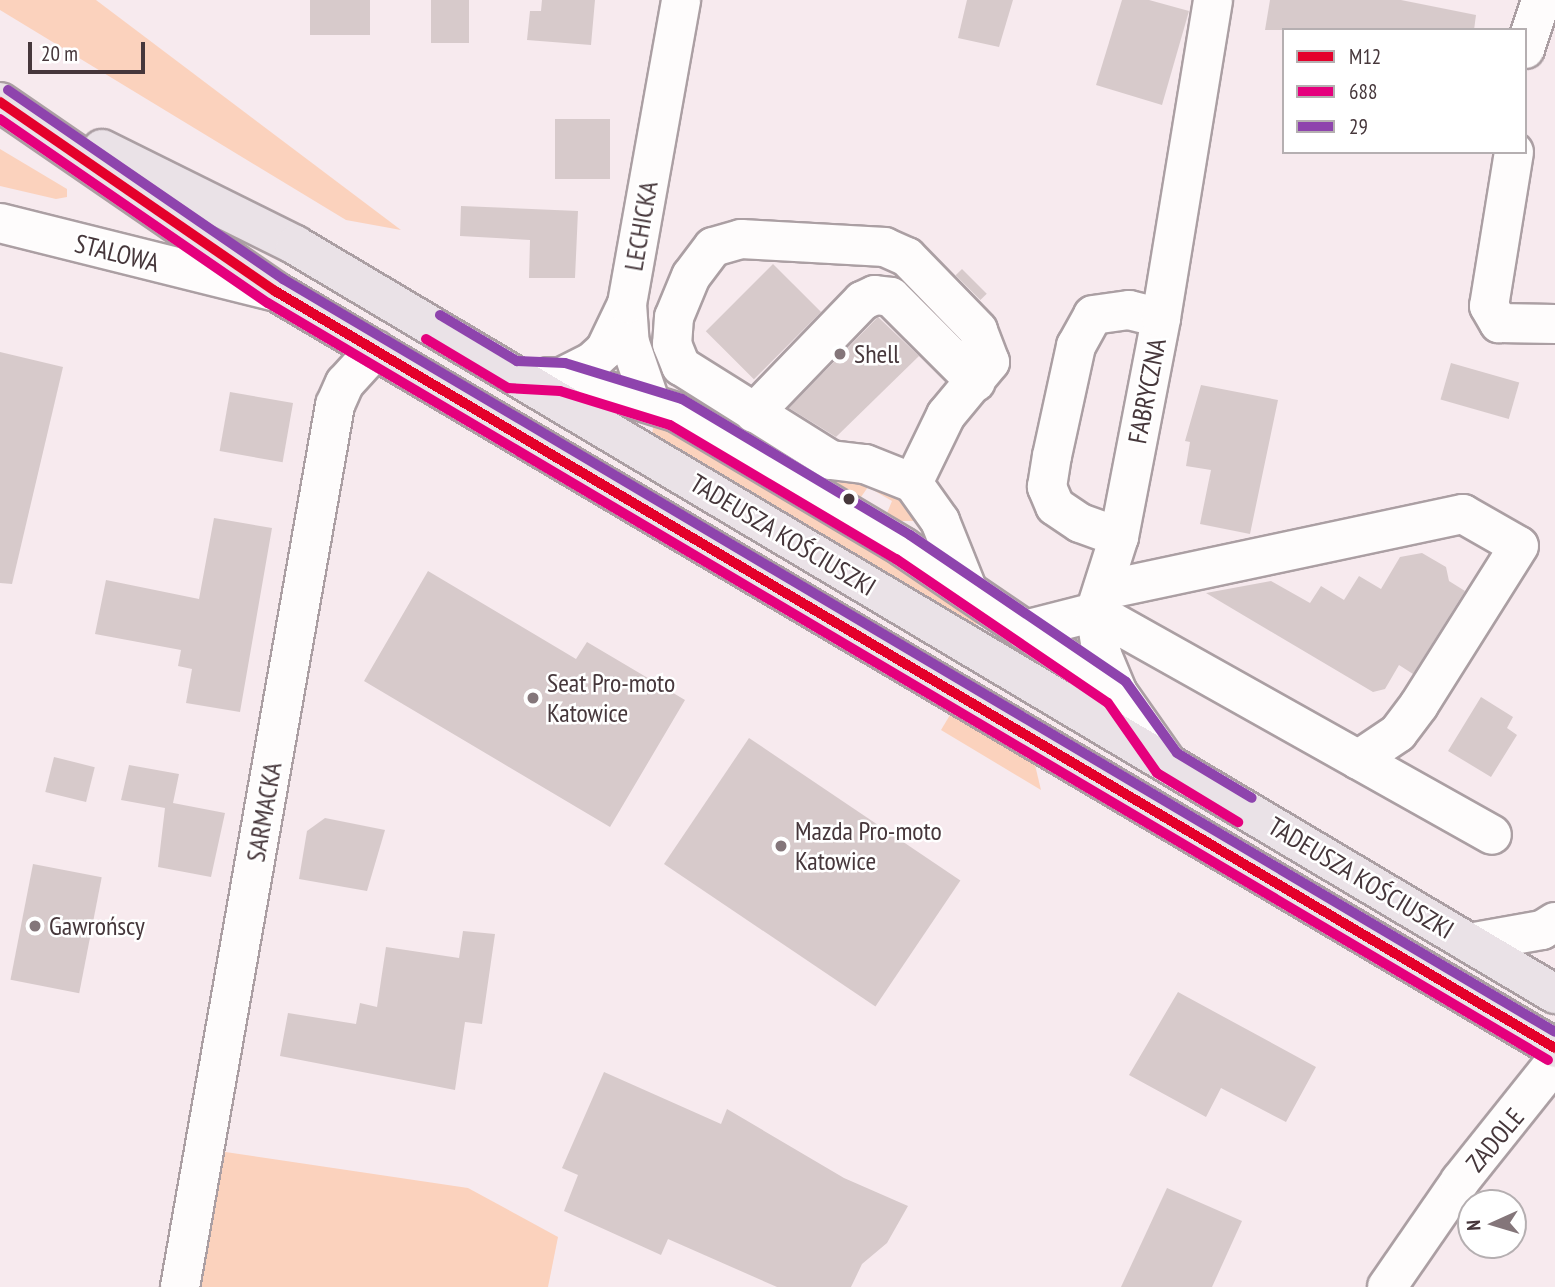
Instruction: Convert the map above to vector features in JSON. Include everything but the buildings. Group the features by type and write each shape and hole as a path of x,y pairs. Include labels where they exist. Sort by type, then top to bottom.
{"main road":[{"name":"TADEUSZA KOŚCIUSZKI","path":"0,100 275,291 1555,1048"},
{"name":"TADEUSZA KOŚCIUSZKI","path":"0,100 295,245 1555,994"}],"street":[{"name":"LECHICKA","path":"562,377 605,350 627,304 681,0"},
{"name":"FABRYCZNA","path":"1167,763 1118,693 1102,655 1100,601 1119,537 1161,318 1213,0"},
{"path":"1527,43 1541,0"},
{"path":"1514,154 1489,306 1499,323 1555,324"},
{"name":"STALOWA","path":"0,223 275,291"},
{"path":"912,483 946,415 990,362 978,330 907,257 885,247 741,239 713,247 691,276 674,317 672,344 681,366 705,385 831,460 865,464 912,483 940,522 968,591"},
{"path":"754,413 862,301 875,295 891,297 976,382"},
{"path":"627,304 630,343 663,406"},
{"path":"1119,537 1080,523 1055,506 1047,487 1052,456 1076,346 1093,315 1129,310 1161,318"},
{"name":"SARMACKA","path":"180,1287 335,405 345,383 375,350"},
{"path":"513,375 562,377 663,406 903,547 1118,693"},
{"path":"663,406 705,385"},
{"path":"1025,629 1100,601 1463,514 1519,545 1419,705 1398,733 1358,760"},
{"path":"1100,601 1358,760 1492,835"},
{"path":"1469,943 1542,930 1555,922"},
{"name":"ZADOLE","path":"1387,1287 1460,1181 1555,1062"}],"shaded area":[{"path":"0,0 96,0 401,230 346,220 0,10"},
{"path":"0,149 67,189 67,197 56,199 0,186"},
{"path":"660,422 983,613 975,627 652,434 654,423"},
{"path":"753,429 894,493 915,521 899,521 887,513 892,501 868,487 861,497 752,433"},
{"path":"950,715 1035,765 1041,790 941,730"},
{"path":"212,1150 468,1188 558,1237 548,1287 183,1287"}],"transit line":[{"name":"29","path":"8,90 283,279 1555,1032"},
{"name":"M12","path":"0,102 275,291 1555,1048"},
{"name":"688","path":"0,119 268,303 1548,1060"},
{"name":"29","path":"440,315 517,361 565,363 682,399 910,535 1126,682 1177,753 1252,798"},
{"name":"688","path":"426,339 508,388 560,391 670,425 896,559 1108,703 1157,773 1238,822"}],"place":[{"name":"Shell","path":"840,354"},
{"name":"Seat Pro-moto Katowice","path":"533,698"},
{"name":"Mazda Pro-moto Katowice","path":"781,846"},
{"name":"Gawrońscy","path":"35,926"}]}
